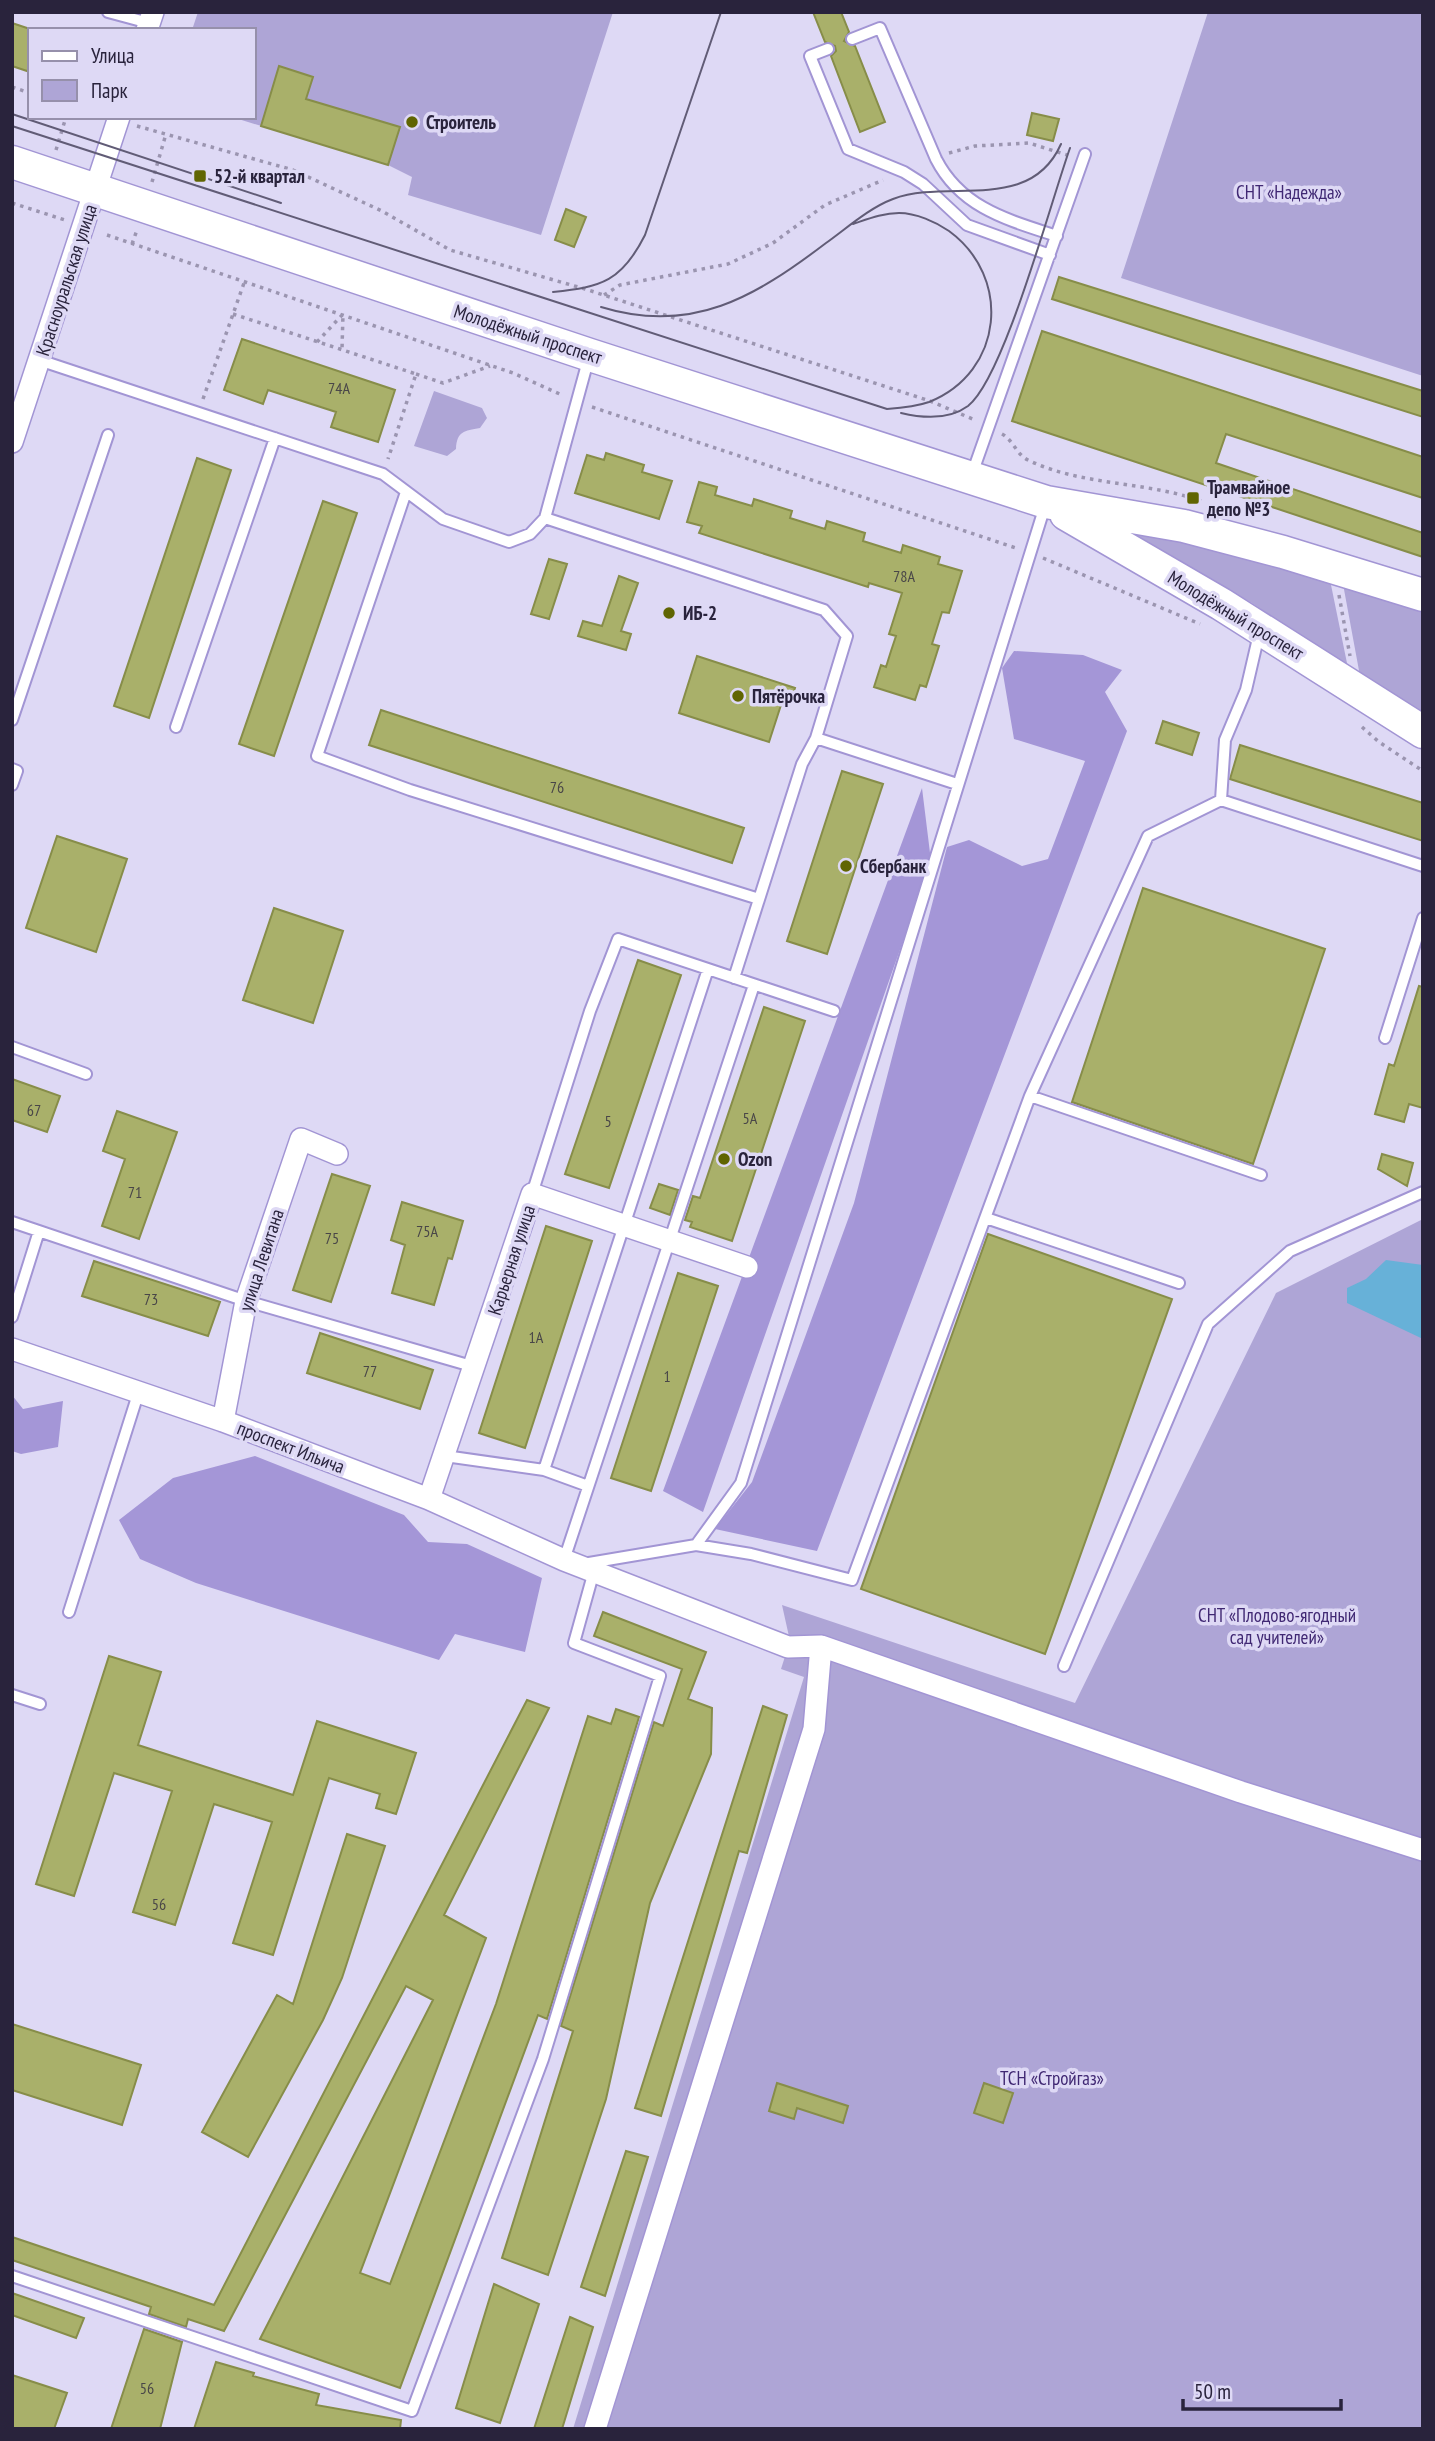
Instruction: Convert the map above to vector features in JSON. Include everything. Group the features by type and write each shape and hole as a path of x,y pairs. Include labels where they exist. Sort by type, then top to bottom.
{"main road":[{"name":"Молодёжный проспект","path":"12,162 590,355 1046,502 1184,526 1283,552 1423,595"},
{"name":"Молодёжный проспект","path":"1046,502 1260,629 1423,732"}],"street":[{"name":"Красноуральская улица","path":"12,442 95,190 127,122"},
{"name":"улица Левитана","path":"223,1421 246,1301 301,1139 337,1154"},
{"name":"Карьерная улица","path":"429,1499 533,1194 747,1267"},
{"name":"проспект Ильича","path":"12,1349 223,1421 429,1499 578,1565 788,1647 821,1646 1241,1792 1423,1850"},
{"path":"595,2429 814,1730 821,1646"}],"lane":[{"path":"108,12 150,22"},
{"path":"852,39 880,28 945,177 980,208 1057,236"},
{"path":"828,49 810,56 848,149 904,172 923,184 967,225 1051,255"},
{"path":"971,476 1084,157"},
{"path":"39,360 383,474 443,519 509,542 530,534 545,518 590,355"},
{"path":"12,720 108,435"},
{"path":"176,727 275,438"},
{"path":"406,492 317,756 410,790 759,899"},
{"path":"696,1545 741,1483 1046,502"},
{"path":"545,518 824,610 847,636 816,737 802,764 734,978"},
{"path":"1221,800 1225,740 1246,690 1260,629"},
{"path":"816,737 957,784"},
{"path":"12,769 17,771 12,785"},
{"path":"578,1565 696,1545 852,1580 1030,1096 1149,836 1221,800 1423,866"},
{"path":"1385,1038 1423,918"},
{"path":"533,1194 590,1011 618,939 834,1012"},
{"path":"544,1470 708,969"},
{"path":"12,2276 412,2411 544,2059 660,1676 574,1643 578,1565 588,1486 754,985"},
{"path":"12,1047 86,1074"},
{"path":"1030,1096 1261,1175"},
{"path":"1064,1666 1208,1324 1290,1251 1423,1192"},
{"path":"986,1218 1179,1283"},
{"path":"12,1222 246,1301 475,1367"},
{"path":"12,1317 39,1231"},
{"path":"69,1612 139,1391"},
{"path":"445,1456 544,1470 588,1486"},
{"path":"12,1695 40,1704"}],"path":[{"path":"56,150 65,119"},
{"path":"127,122 293,170 382,211 450,250 604,295 930,401 975,420"},
{"path":"151,184 166,135"},
{"path":"936,159 975,146 1029,143 1084,157"},
{"path":"604,295 620,285 728,264 773,243 824,205 904,172"},
{"path":"12,203 70,222"},
{"path":"37,211 40,204"},
{"path":"132,244 136,230"},
{"path":"198,413 244,282"},
{"path":"233,314 443,383 492,366"},
{"path":"317,342 342,314 342,349"},
{"path":"383,474 416,374"},
{"path":"1030,553 1209,627"},
{"path":"1336,582 1351,659"},
{"path":"1362,726 1379,743 1423,771"}],"green space":[{"name":"Строитель","path":"198,12 613,12 541,235 408,195 412,177 388,165 238,119 256,119 256,28 193,28"},
{"name":"СНТ «Надежда»","path":"1208,12 1423,12 1423,376 1121,278"},
{"path":"434,391 482,408 487,418 480,428 460,435 456,449 447,456 414,446"},
{"path":"1088,516 1330,580 1348,668 1252,603 1170,557"},
{"path":"1343,584 1423,609 1423,716 1360,676"},
{"name":"ТСН «Стройгаз»","path":"1423,1219 1423,2429 573,2429 804,1677 781,1669 790,1641 782,1605 1075,1703 1276,1293"}],"shaded area":[{"path":"1014,651 1083,655 1122,670 1105,692 1127,731 817,1551 715,1529 752,1482 854,1203 947,847 969,840 1022,866 1048,859 1085,761 1014,739 1002,668"},
{"path":"922,788 931,861 703,1512 663,1491"},
{"path":"12,1395 23,1409 63,1401 58,1447 21,1454 12,1451"},
{"path":"255,1456 404,1515 428,1542 467,1544 542,1578 525,1652 455,1634 439,1660 196,1583 140,1559 119,1520 173,1478"}],"water":[{"path":"1386,1260 1423,1265 1423,1339 1347,1303 1347,1288 1366,1279"}],"building":[{"path":"813,12 841,12 849,32 844,41 855,46 885,122 860,132 831,56 836,51 835,46 825,42"},
{"path":"12,23 28,28 28,71 12,66"},
{"path":"279,66 313,77 306,99 400,127 388,165 261,126"},
{"path":"1032,113 1059,119 1053,141 1027,135"},
{"path":"566,209 586,217 574,247 555,240"},
{"path":"1059,277 1423,391 1423,417 1052,299"},
{"path":"1042,331 1423,457 1423,498 1226,434 1216,463 1423,533 1423,557 1012,421"},
{"path":"242,339 395,390 378,442 331,427 336,412 268,390 263,404 224,390"},
{"path":"606,453 644,465 642,472 672,481 659,519 575,493 587,455 604,460"},
{"path":"197,458 231,470 149,718 114,706"},
{"path":"699,482 717,487 715,495 752,506 754,499 792,511 790,518 825,529 827,521 865,533 863,541 901,553 903,545 940,557 938,564 962,571 949,613 942,612 932,644 939,646 926,687 920,685 915,700 874,687 881,665 886,667 896,636 889,634 902,593 869,583 868,587 699,533 702,526 687,522"},
{"path":"323,501 357,513 274,756 239,744"},
{"path":"549,559 567,564 549,619 531,614"},
{"path":"619,576 638,583 621,631 631,634 626,650 578,636 583,621 602,626"},
{"name":"Пятёрочка","path":"697,656 795,688 789,707 781,705 769,742 679,713"},
{"path":"381,710 744,828 732,863 369,745"},
{"path":"1163,721 1199,733 1192,755 1156,743"},
{"path":"1240,745 1423,803 1423,841 1230,779"},
{"path":"842,771 883,784 827,954 787,941"},
{"path":"57,836 127,859 96,952 26,928"},
{"path":"1143,888 1325,949 1253,1164 1072,1102"},
{"path":"274,908 343,931 313,1023 243,1000"},
{"path":"638,960 681,975 609,1188 565,1174"},
{"path":"1419,986 1423,987 1423,1108 1409,1104 1404,1122 1375,1114 1389,1064 1394,1066"},
{"path":"764,1007 805,1021 732,1241 690,1227 692,1222 685,1220 693,1196 700,1198"},
{"path":"12,1079 60,1096 47,1132 12,1120"},
{"path":"117,1111 177,1132 139,1239 102,1226 125,1159 103,1151"},
{"path":"1382,1154 1413,1163 1407,1186 1378,1169"},
{"path":"332,1174 370,1186 331,1302 293,1290"},
{"path":"659,1184 678,1190 670,1215 650,1208"},
{"path":"402,1202 463,1221 452,1259 448,1258 434,1305 392,1293 405,1245 391,1240"},
{"path":"546,1226 592,1241 525,1448 479,1433"},
{"path":"988,1234 1172,1299 1045,1654 861,1589"},
{"path":"94,1261 220,1302 208,1336 82,1296"},
{"path":"678,1273 718,1286 651,1491 611,1478"},
{"path":"320,1333 433,1370 420,1409 307,1373"},
{"path":"603,1612 706,1652 688,1699 712,1708 711,1754 650,1903 606,2099 548,2275 502,2258 573,2031 561,2026 654,1722 663,1726 682,1669 594,1636"},
{"path":"109,1656 161,1672 138,1745 293,1795 317,1721 416,1753 396,1814 376,1808 380,1794 329,1778 273,1955 233,1943 272,1822 214,1804 175,1925 133,1912 172,1791 114,1773 74,1896 36,1884"},
{"path":"527,1700 549,1708 444,1915 486,1938 360,2273 390,2284 496,2004 588,1716 611,1724 616,1709 639,1717 547,2019 538,2015 400,2388 260,2339 433,2000 406,1986 224,2331 188,2319 186,2327 149,2314 151,2307 12,2260 12,2237 214,2305"},
{"path":"763,1706 787,1715 747,1853 739,1851 661,2116 635,2108"},
{"path":"347,1834 385,1846 342,1978 323,2020 248,2157 202,2132 277,1995 293,2004"},
{"path":"12,2024 141,2065 122,2125 12,2090"},
{"path":"777,2083 848,2106 843,2123 797,2108 794,2119 769,2111"},
{"path":"984,2083 1013,2093 1003,2123 974,2113"},
{"path":"626,2151 648,2157 605,2296 581,2287"},
{"path":"494,2284 539,2304 500,2423 456,2408"},
{"path":"12,2293 84,2318 76,2338 12,2315"},
{"path":"570,2317 593,2327 562,2429 534,2429"},
{"path":"144,2329 182,2342 160,2429 111,2429"},
{"path":"216,2362 254,2373 253,2376 319,2394 316,2405 401,2420 400,2429 194,2429"},
{"path":"12,2375 67,2393 54,2429 12,2429"}],"tram line":[{"path":"553,292 598,284 609,279 628,263 636,250 645,235 721,12"},
{"path":"12,114 281,203"},
{"path":"12,126 887,409 929,402 954,388 973,369 985,347 991,323 990,297 983,273 969,250 949,231 926,219 905,213 893,213 853,224"},
{"path":"601,307 634,315 665,316 721,306 774,280 884,203 915,193 1009,187 1030,179 1047,166 1061,144"},
{"path":"901,413 926,417 952,414 968,406 982,389 1011,326 1070,148"}],"place":[{"name":"Строитель","path":"412,122"},
{"name":"52-й квартал","path":"200,176"},
{"name":"Трамвайное депо №3","path":"1193,498"},
{"name":"ИБ-2","path":"669,613"},
{"name":"Пятёрочка","path":"738,696"},
{"name":"Сбербанк","path":"846,866"},
{"name":"Ozon","path":"724,1159"}],"park label":[{"name":"СНТ «Плодово-ягодный сад учителей»","path":"1277,1626"}]}
